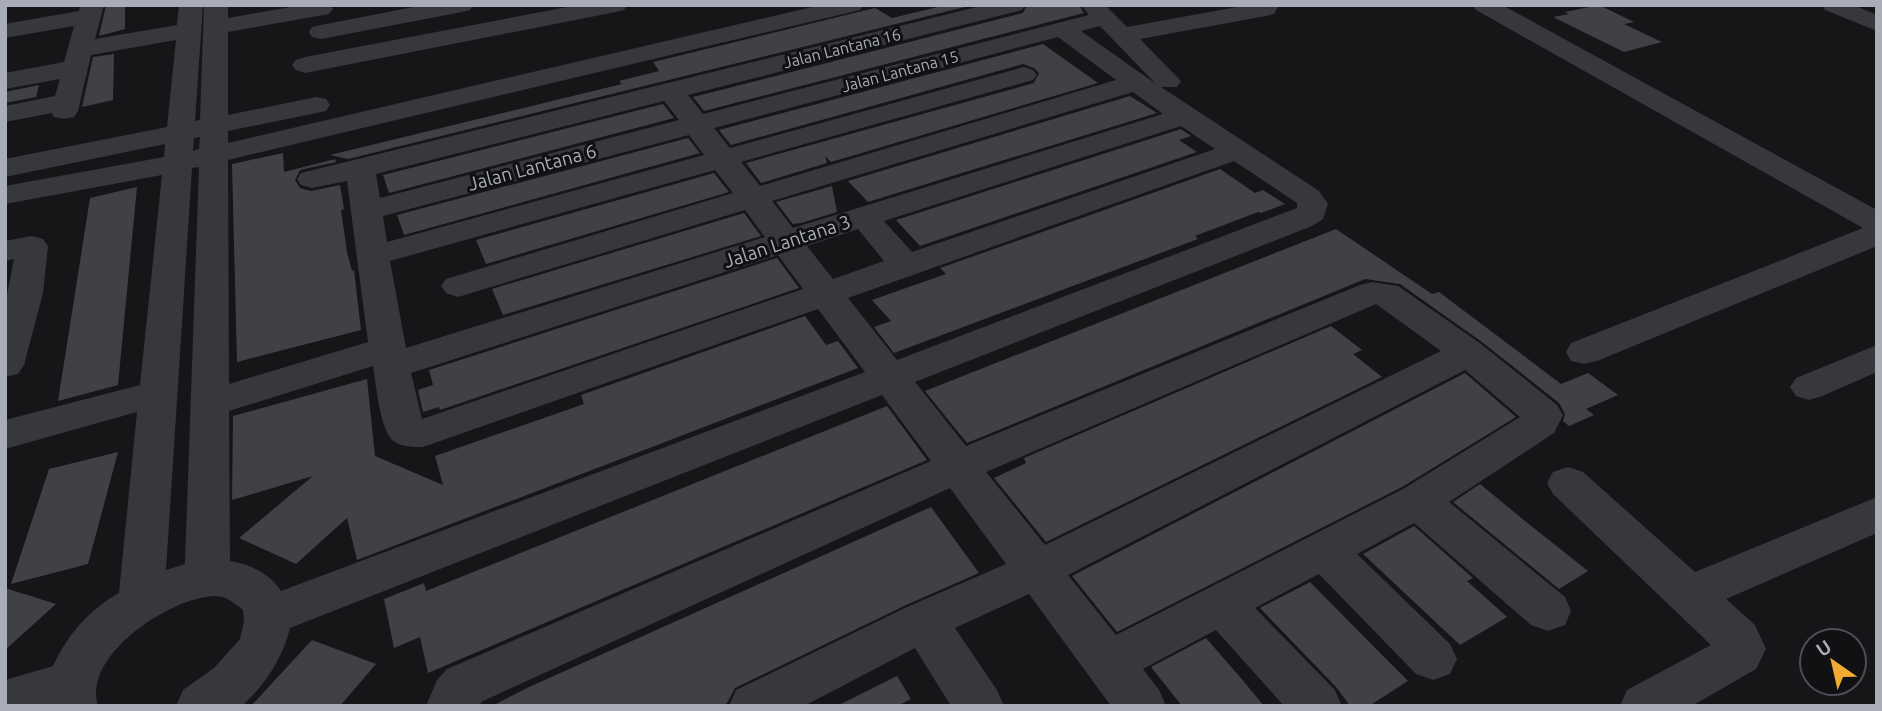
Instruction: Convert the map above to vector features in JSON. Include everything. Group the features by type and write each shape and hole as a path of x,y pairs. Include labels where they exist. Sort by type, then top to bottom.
{"street":[{"path":"5,80 69,56 203,19 317,13 347,16 463,5"},
{"path":"317,13 315,63 583,8 616,5"},
{"path":"5,195 179,148 801,5"},
{"path":"214,140 852,5"},
{"name":"Jalan Lantana 16","path":"312,179 670,90 943,13 1014,5"},
{"name":"Jalan Lantana 15","path":"696,124 1105,20 1266,9 1267,5"},
{"path":"1484,5 1877,223"},
{"path":"1833,5 1877,24"},
{"path":"583,8 598,34"},
{"path":"5,30 57,22 90,11"},
{"path":"5,114 65,106 69,56 90,11"},
{"path":"943,13 1062,104"},
{"path":"203,19 214,140 207,579"},
{"path":"141,601 179,148 203,19"},
{"path":"1105,20 1188,100 1211,133"},
{"path":"57,22 69,56"},
{"path":"268,616 1301,219 1312,212 1313,204 1308,197 1062,29"},
{"path":"5,55 69,56"},
{"path":"375,255 1024,75"},
{"path":"458,286 1137,82"},
{"path":"670,90 1141,706"},
{"name":"Jalan Lantana 6","path":"368,211 696,124"},
{"path":"360,169 388,349 404,428 408,432 424,433 906,265 1211,133"},
{"name":"Jalan Lantana 3","path":"210,392 388,349 475,340 864,217 1211,133"},
{"path":"5,168 179,148"},
{"path":"864,217 906,265"},
{"path":"1584,352 1877,234"},
{"path":"443,236 475,340"},
{"path":"6,357 16,295 32,245"},
{"path":"451,706 455,696 465,685 957,467 1372,293 1386,294 1468,353 1538,410 1543,419 1418,501 1109,663"},
{"path":"754,706 924,621 1037,570 1468,353"},
{"path":"1809,387 1877,357"},
{"path":"5,435 158,403"},
{"path":"5,456 158,403"},
{"path":"1569,483 1738,640 1742,649 1739,654 1645,706"},
{"path":"1418,501 1548,611"},
{"path":"1689,595 1877,514"},
{"path":"1323,549 1433,659"},
{"path":"5,703 72,695 76,666 102,630 141,601 163,590 207,579 226,579 249,587 264,602 268,616 266,633 258,651 245,669 204,705"},
{"path":"1222,605 1317,706"},
{"path":"924,621 979,706"}],"building":[{"path":"106,5 125,5 125,29 99,36"},
{"path":"946,5 973,5 348,159 330,155 622,84 619,81 659,71 653,62 875,8 892,18"},
{"path":"1027,5 1079,5 1084,13 704,111 693,97 1023,13"},
{"path":"1599,5 1634,22 1624,24 1662,42 1624,52 1553,17"},
{"path":"1043,44 1098,83 831,162 825,156 827,163 761,183 746,163 1034,83 1039,73 1023,64 731,145 719,130"},
{"path":"114,54 113,100 82,107 93,57"},
{"path":"39,85 36,97 5,103 5,92"},
{"path":"1130,96 1157,113 868,202 848,181"},
{"path":"663,104 674,118 389,193 383,175"},
{"path":"1181,129 1191,136 1179,140 1197,152 920,246 896,220"},
{"path":"688,138 700,153 404,235 397,215"},
{"path":"283,153 284,172 335,159 336,162 300,170 295,180 300,188 311,191 340,185 347,252 352,271 354,270 361,330 237,362 232,164"},
{"path":"1220,169 1255,193 1263,190 1285,204 1195,236 1198,239 894,353 874,327 891,321 872,300 946,274 940,268"},
{"path":"714,173 729,192 486,264 476,240"},
{"path":"832,186 837,212 801,223 793,224 776,202"},
{"path":"137,187 118,385 58,401 90,198"},
{"path":"744,213 761,236 503,315 492,289"},
{"path":"1336,229 1432,294 1439,292 1561,384 1588,373 1618,395 1586,409 1594,415 1569,426 1563,421 1565,414 1559,403 1482,342 1400,284 1365,279 967,443 925,391"},
{"path":"777,258 799,288 440,410 439,407 423,412 418,390 433,385 429,370"},
{"path":"805,316 826,345 838,341 858,368 357,560 347,518 296,564 239,538 313,476 232,500 233,416 367,379 375,456 443,485 435,456 584,404 581,395"},
{"path":"1331,326 1362,350 1353,354 1382,377 1046,542 994,478 1026,463 1024,458"},
{"path":"1465,373 1516,417 1402,487 1117,632 1072,576"},
{"path":"887,406 927,460 428,673 420,637 394,648 384,599 424,583 426,591"},
{"path":"118,452 88,564 11,584 49,469"},
{"path":"1480,484 1588,571 1559,589 1453,502"},
{"path":"931,507 979,573 906,605 735,688 723,706 492,706 529,687"},
{"path":"1414,526 1473,578 1467,581 1507,617 1460,645 1363,554"},
{"path":"1310,582 1408,681 1369,706 1350,706 1337,688 1260,608"},
{"path":"5,588 56,604 5,650"},
{"path":"1206,638 1264,706 1182,706 1151,667"},
{"path":"312,640 376,664 340,706 251,706"},
{"path":"897,676 911,699 897,706 837,706"}]}
